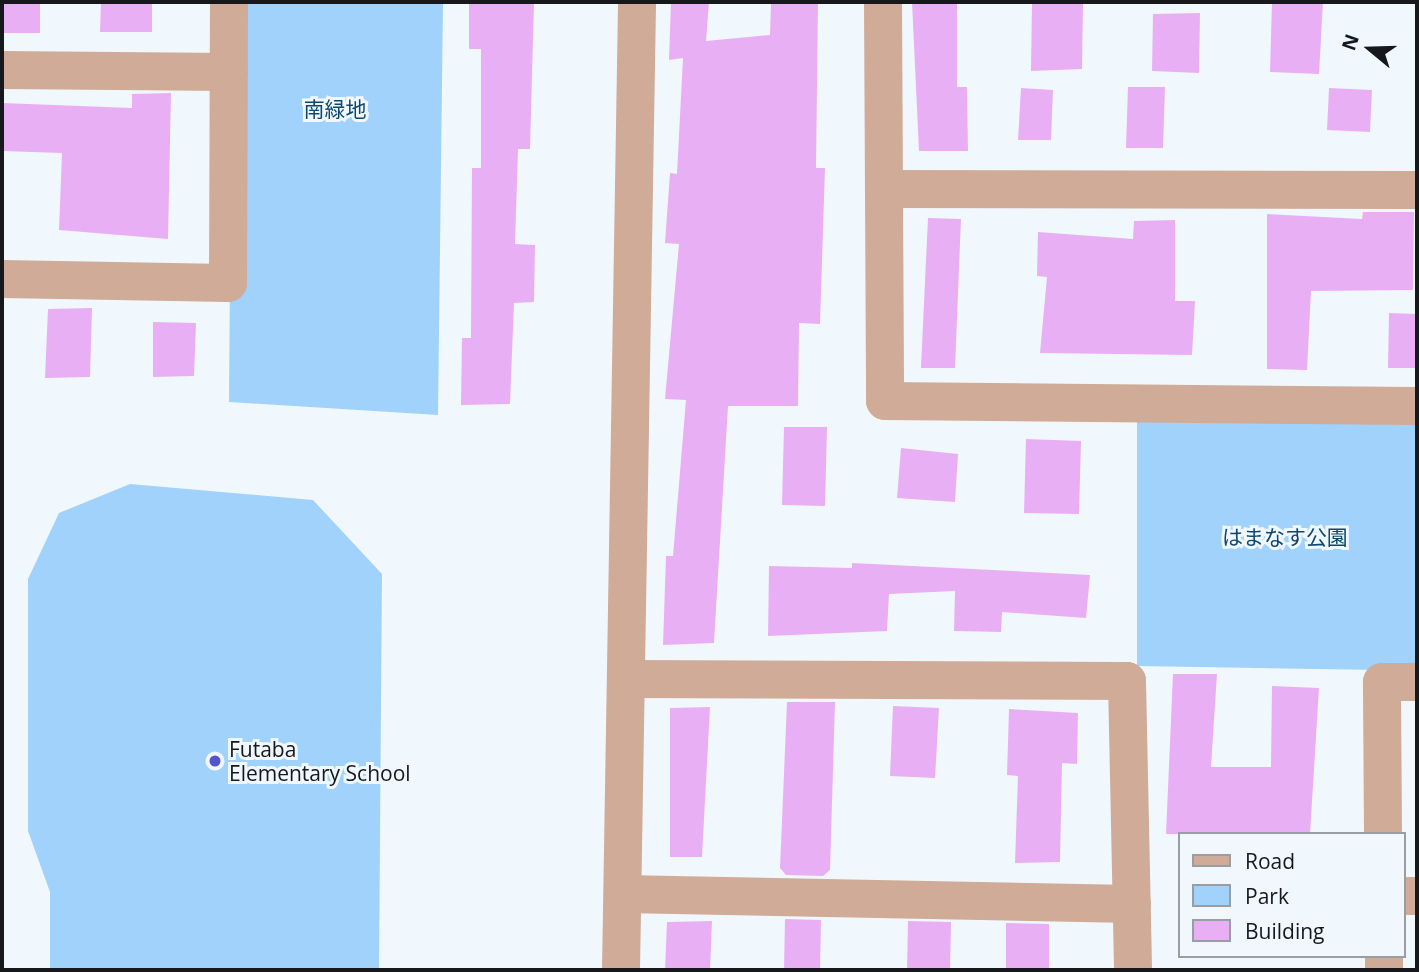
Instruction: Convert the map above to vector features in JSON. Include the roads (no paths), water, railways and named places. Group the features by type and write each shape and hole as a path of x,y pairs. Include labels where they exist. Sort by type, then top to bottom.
{"street":[{"path":"2,279 228,283 229,2"},
{"path":"621,970 637,2"},
{"path":"883,2 885,401 1417,406"},
{"path":"2,70 229,72"},
{"path":"884,189 1417,190"},
{"path":"626,679 1127,681 1133,970"},
{"path":"1383,832 1382,682 1417,682"},
{"path":"622,894 1132,904"}],"place":[{"name":"Futaba Elementary School","path":"215,761"}],"park label":[{"name":"南緑地","path":"335,109"},
{"name":"はまなす公園","path":"1285,537"}]}
